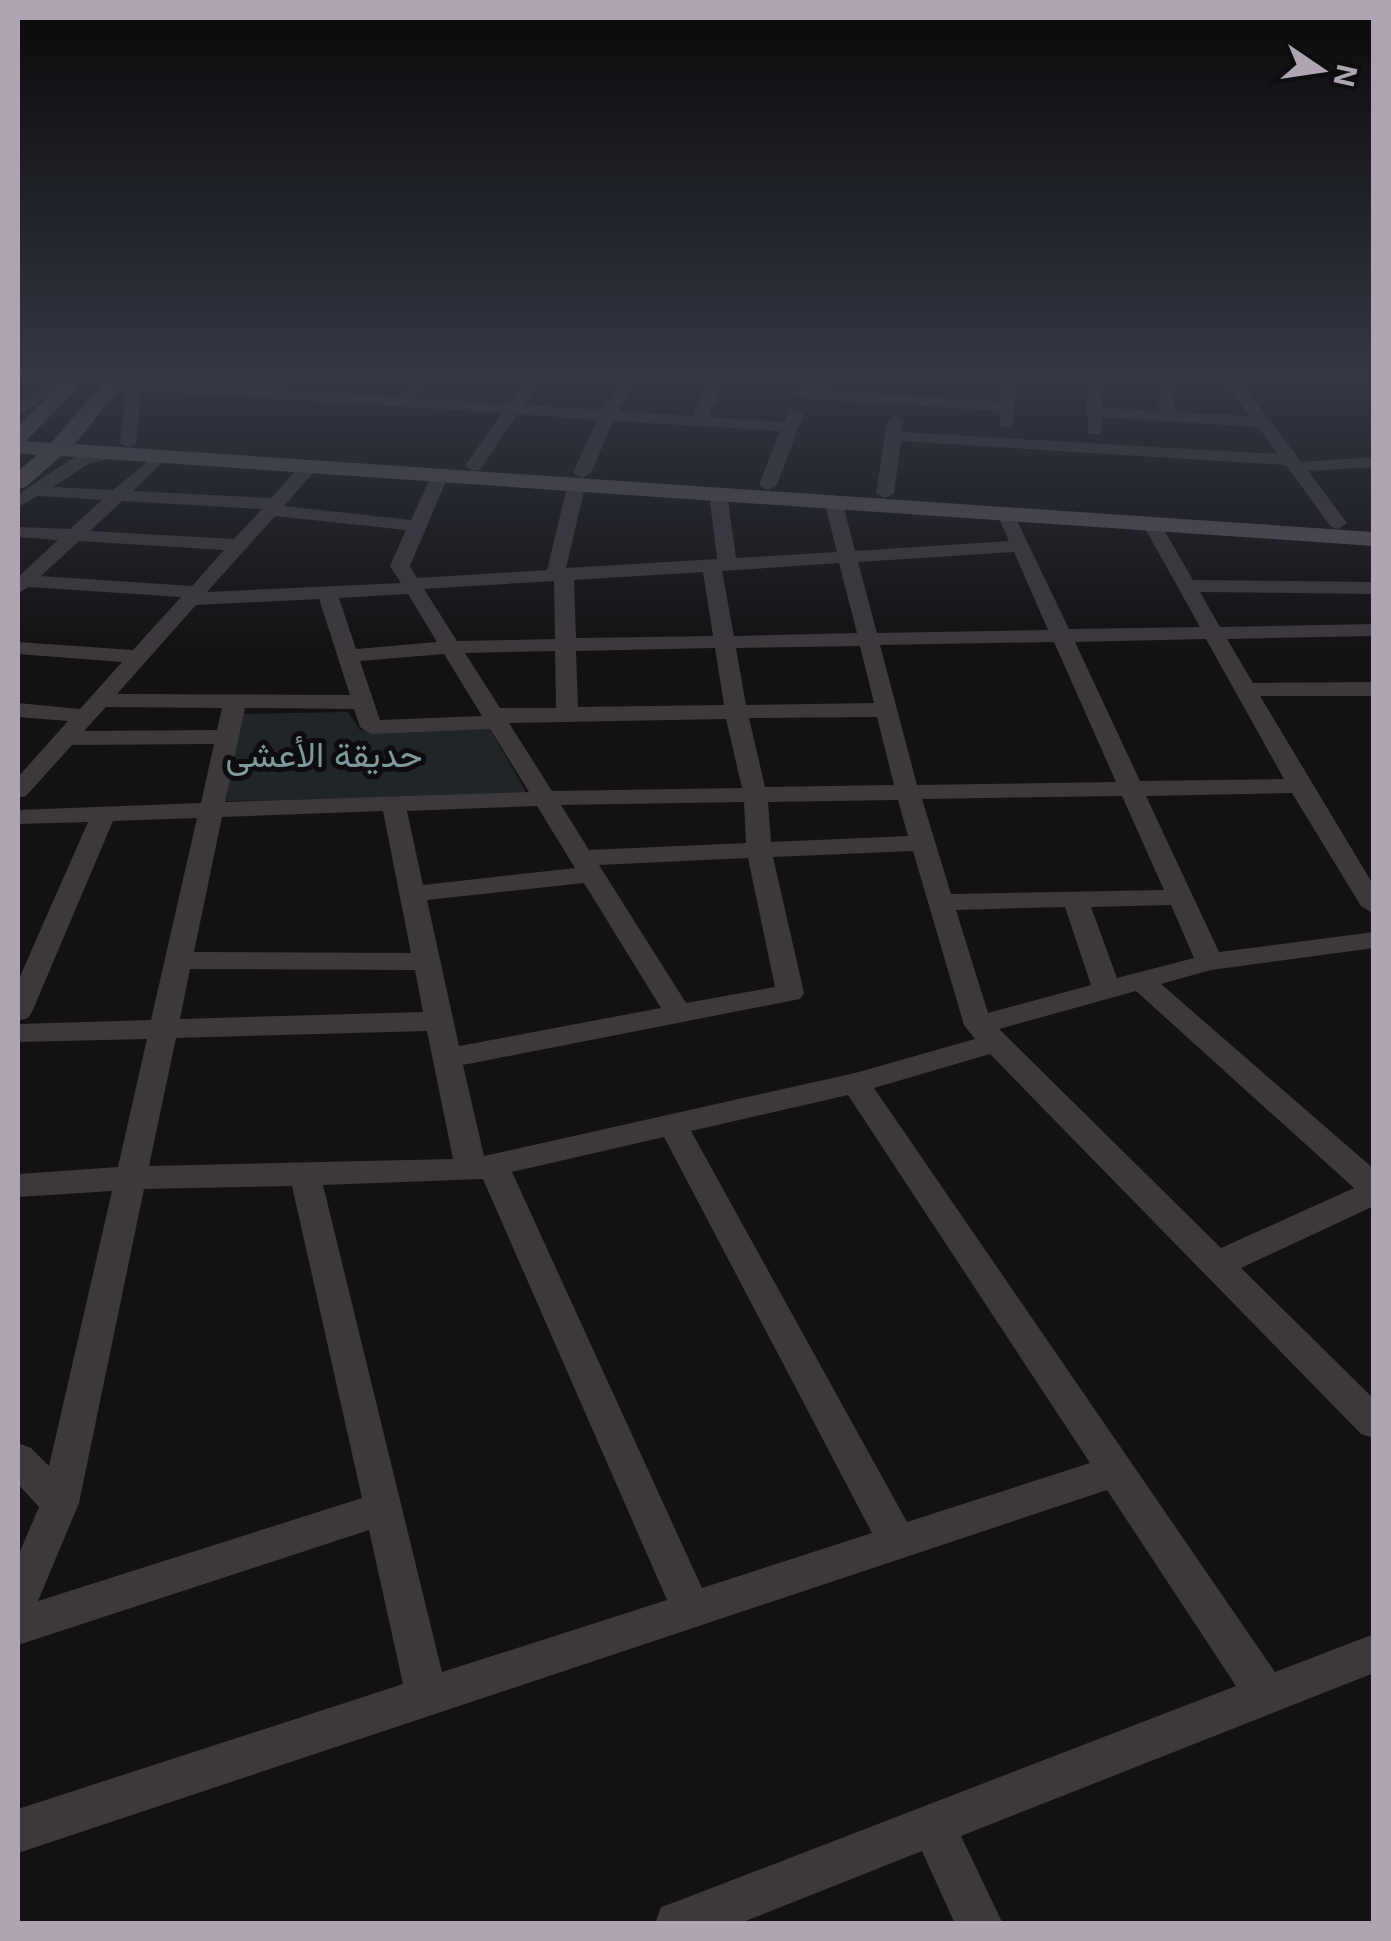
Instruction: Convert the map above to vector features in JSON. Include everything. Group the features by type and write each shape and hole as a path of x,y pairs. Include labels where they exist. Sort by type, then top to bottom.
{"main road":[{"path":"336,468 768,485 1374,526"},
{"path":"488,468 718,492 1374,539"}],"street":[{"path":"18,502 27,486 66,468"},
{"path":"21,584 147,468"},
{"path":"21,782 66,738 309,468"},
{"path":"567,714 560,575 584,468"},
{"path":"768,485 775,468"},
{"path":"885,492 888,468"},
{"path":"1297,468 1338,524"},
{"path":"440,474 400,566 678,1013"},
{"path":"27,486 273,507 417,526"},
{"path":"447,1058 790,994 759,850 754,794 736,712 719,566 718,492"},
{"path":"834,500 907,791 986,1034 1374,1423"},
{"path":"1005,512 1210,962"},
{"path":"1151,523 1299,786 1374,906"},
{"path":"18,532 239,545"},
{"path":"21,584 194,596 328,592 1021,546"},
{"path":"1185,586 1374,588"},
{"path":"328,592 371,727 567,714 886,710"},
{"path":"350,656 451,647 1374,630"},
{"path":"18,648 138,657"},
{"path":"1244,690 1374,690"},
{"path":"18,710 235,701 364,702"},
{"path":"18,1601 60,1503 235,701"},
{"path":"66,738 228,736"},
{"path":"18,817 546,798 1299,786"},
{"path":"393,802 447,1058 482,1168 691,1610"},
{"path":"18,1012 104,813"},
{"path":"412,894 587,866 759,850 923,843"},
{"path":"940,902 1181,897"},
{"path":"1076,900 1107,990"},
{"path":"18,1185 482,1168 855,1083 1107,990 1210,962 1374,940"},
{"path":"178,960 427,962"},
{"path":"1141,982 1374,1190 1216,1265"},
{"path":"18,1033 439,1021"},
{"path":"855,1083 1266,1695"},
{"path":"672,1124 897,1542"},
{"path":"305,1174 428,1696"},
{"path":"18,1459 60,1503"},
{"path":"18,1832 1116,1471"},
{"path":"18,1626 383,1508"},
{"path":"678,1924 1374,1653"},
{"path":"932,1824 980,1924"}],"green space":[{"name":"حديقة الأعشى","path":"348,712 360,730 486,723 528,795 225,801 242,714"}]}
